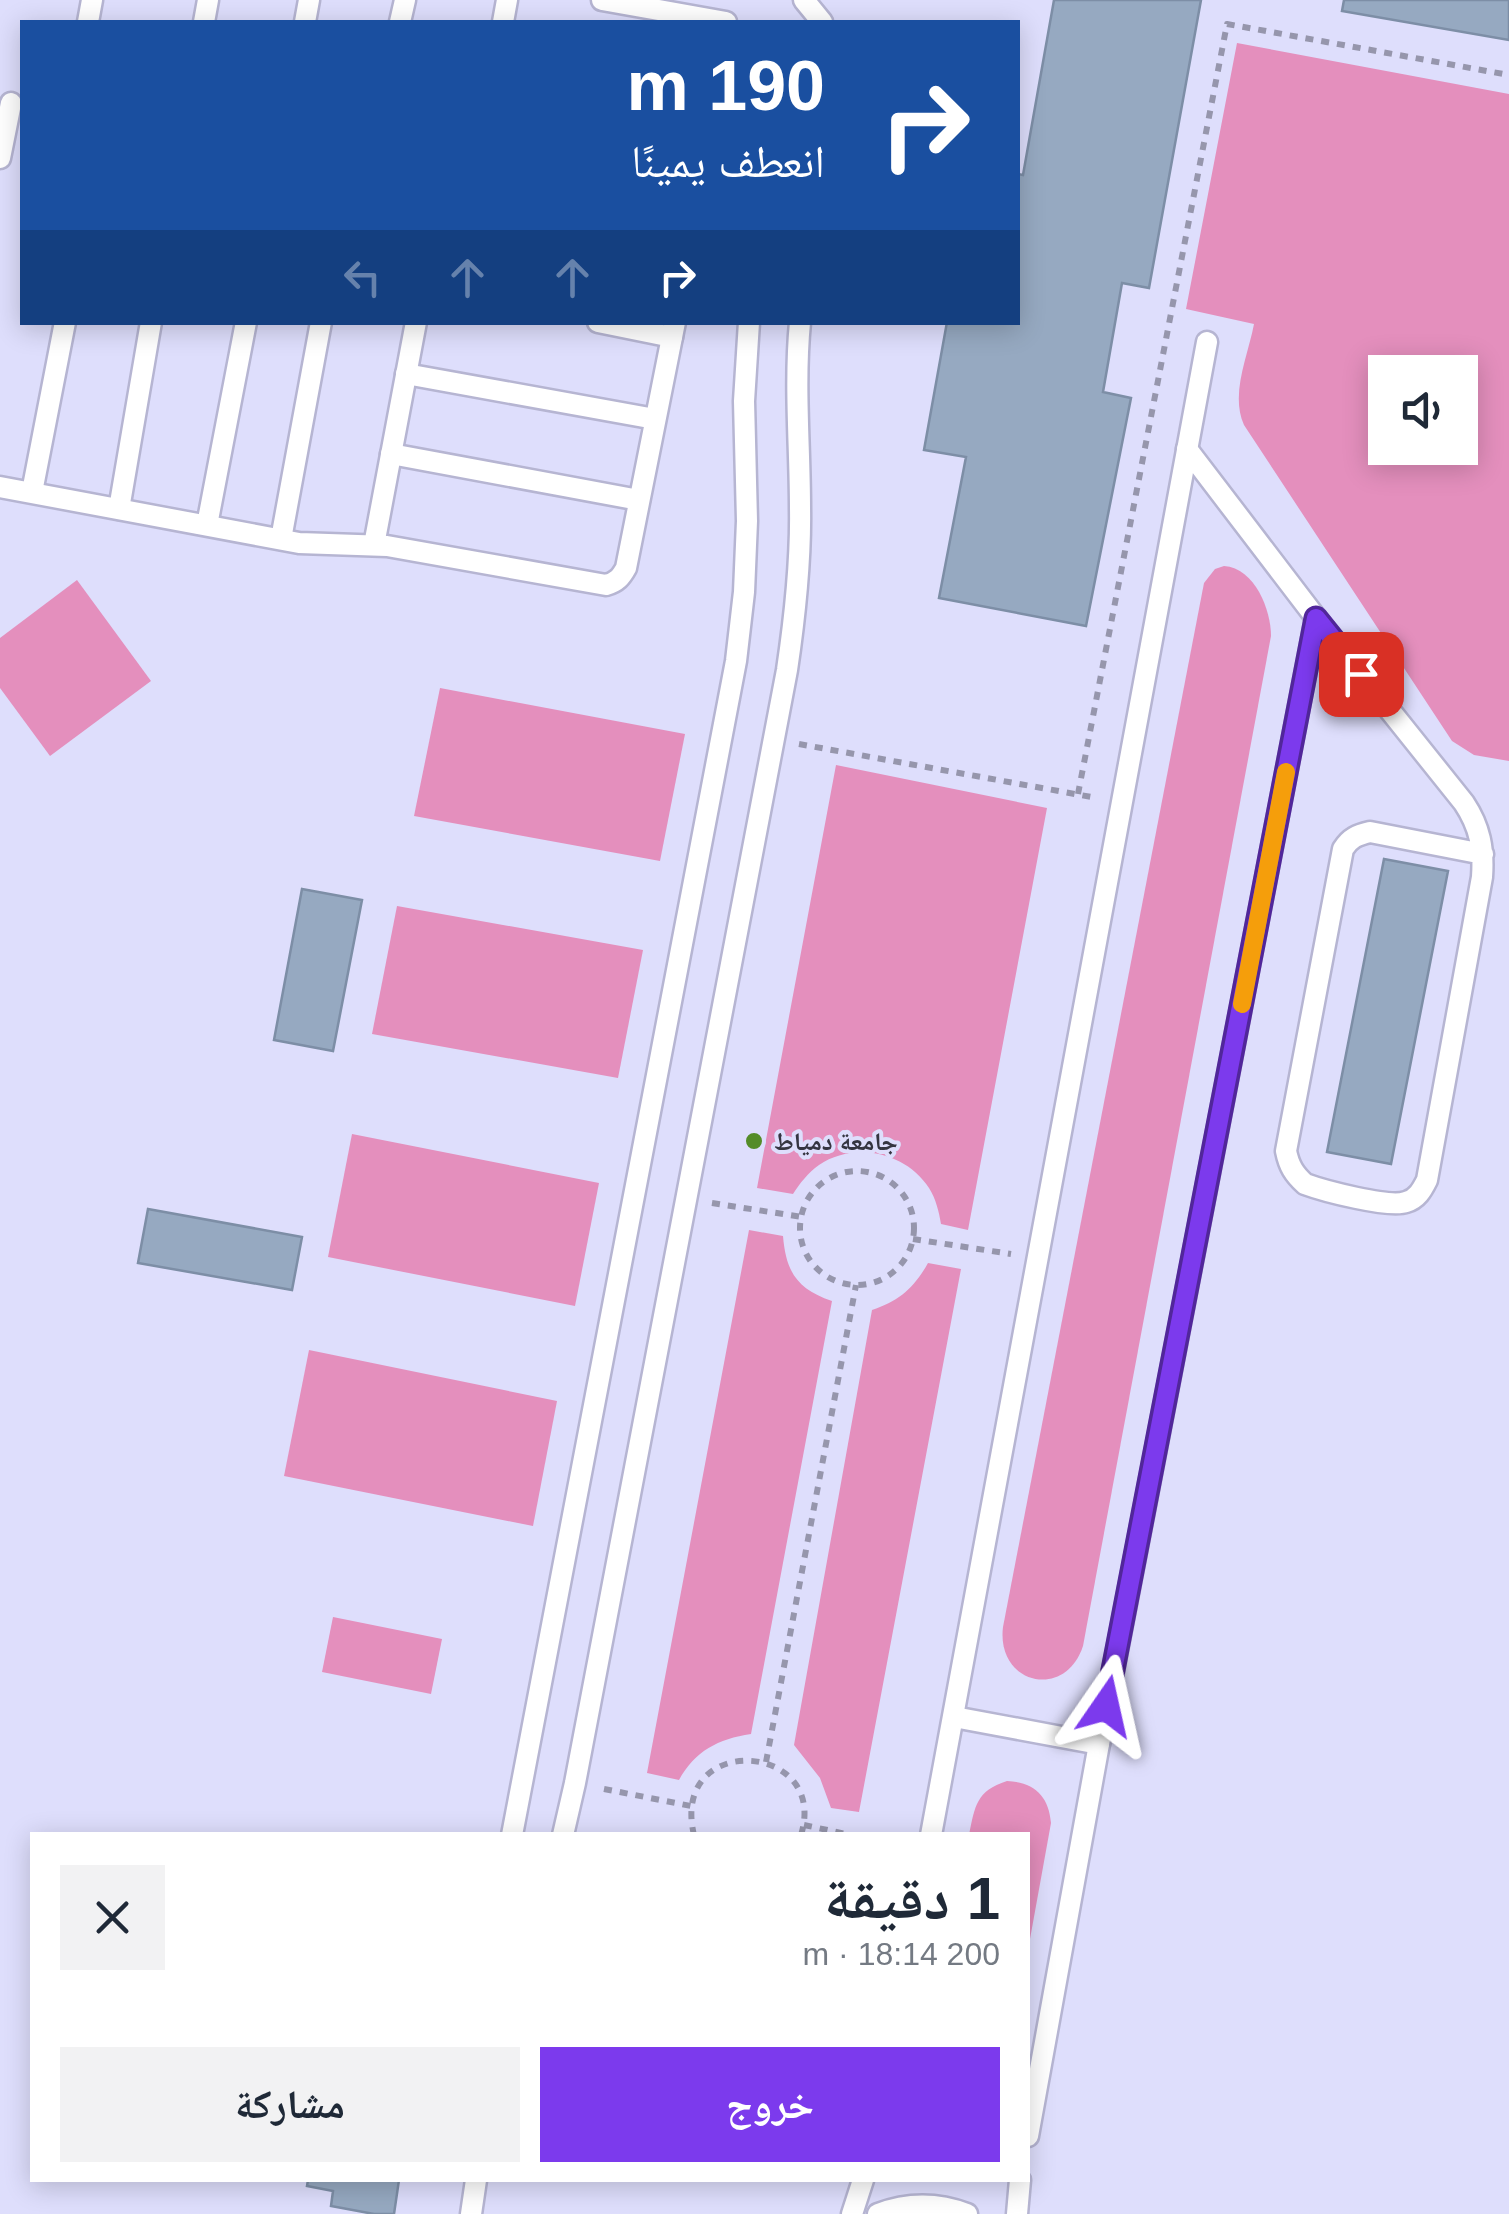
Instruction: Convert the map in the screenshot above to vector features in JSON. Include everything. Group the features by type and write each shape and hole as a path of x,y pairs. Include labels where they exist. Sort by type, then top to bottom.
{"lane":[{"path":"804,0 820,20"},
{"path":"609,8 684,18"},
{"path":"0,158 11,103"},
{"path":"32,492 64,325"},
{"path":"119,509 150,325"},
{"path":"207,525 245,325"},
{"path":"281,539 320,325"},
{"path":"374,545 415,325"},
{"path":"0,486 281,539 374,545 606,585 614,583 626,568 673,330 626,325"},
{"path":"513,1832 736,661 747,521 744,401 749,325"},
{"path":"564,1832 795,617 800,509 796,404 800,325"},
{"path":"932,1832 1207,342"},
{"path":"406,374 655,419"},
{"path":"1188,449 1316,618 1464,802 1474,818 1483,854 1444,1087 1422,1190 1414,1199 1394,1205 1304,1184 1288,1164 1286,1151 1343,849 1349,840 1370,832 1483,854"},
{"path":"391,454 639,500"},
{"path":"1030,2125 1099,1744 1316,618"},
{"path":"954,1716 1099,1744"},
{"path":"471,2214 476,2182"},
{"path":"852,2214 861,2182"},
{"path":"1017,2214 1020,2182"},
{"path":"878,2214 914,2206 939,2206 967,2214"}],"path":[{"path":"774,739 1122,803"},
{"path":"860,1170 876,1174 903,1192 914,1222 914,1239 899,1267 887,1277 872,1284 840,1283 813,1264 804,1250 800,1234 806,1202 828,1178 860,1170"},
{"path":"686,1199 802,1218"},
{"path":"914,1239 1038,1258"},
{"path":"766,1762 856,1286"},
{"path":"694,1832 691,1806 705,1777 734,1760 750,1759 766,1762 792,1780 804,1809 801,1832"},
{"path":"575,1783 691,1806"},
{"path":"804,1826 835,1832"}],"shaded area":[{"path":"1237,43 1509,94 1509,761 1474,755 1452,741 1244,425 1239,388 1254,324 1186,309"},
{"path":"1224,566 1244,574 1259,592 1271,636 1083,1646 1062,1674 1034,1678 1020,1673 1010,1662 1003,1627 1204,583 1215,569"},
{"path":"77,580 151,681 50,756 0,688 0,638"},
{"path":"440,688 685,734 660,861 414,816"},
{"path":"836,765 1047,808 968,1230 941,1224 934,1197 919,1176 907,1166 878,1154 848,1153 833,1158 811,1171 793,1194 757,1188"},
{"path":"397,906 643,950 618,1078 372,1034"},
{"path":"352,1134 599,1183 575,1306 328,1257"},
{"path":"749,1230 783,1236 787,1260 796,1278 810,1291 832,1301 751,1734 709,1748 692,1761 679,1780 647,1773"},
{"path":"928,1263 961,1269 859,1812 831,1808 820,1778 794,1745 872,1310 905,1292"},
{"path":"309,1350 557,1401 533,1526 284,1476"},
{"path":"333,1617 442,1639 431,1694 322,1672"},
{"path":"1007,1781 1025,1784 1038,1792 1047,1805 1051,1823 1030,1939 1030,1832 970,1832 979,1801"}],"building":[{"path":"1054,0 1201,0 1149,288 1122,283 1103,392 1131,398 1086,626 939,598 966,457 924,450 946,325 1020,325 1020,174 1023,175"},
{"path":"1344,0 1509,0 1509,40 1342,11"},
{"path":"1384,859 1448,871 1391,1164 1327,1152"},
{"path":"302,889 362,900 333,1051 274,1040"},
{"path":"148,1209 302,1237 292,1290 138,1263"},
{"path":"308,2182 399,2182 394,2214 331,2206 333,2191 307,2186"}],"slow traffic":[{"path":"1242,1004 1286,772"}],"place":[{"name":"جامعة دمياط","path":"754,1141"}],"route":[{"path":"1106,1706 1316,618 1361,674"}]}
